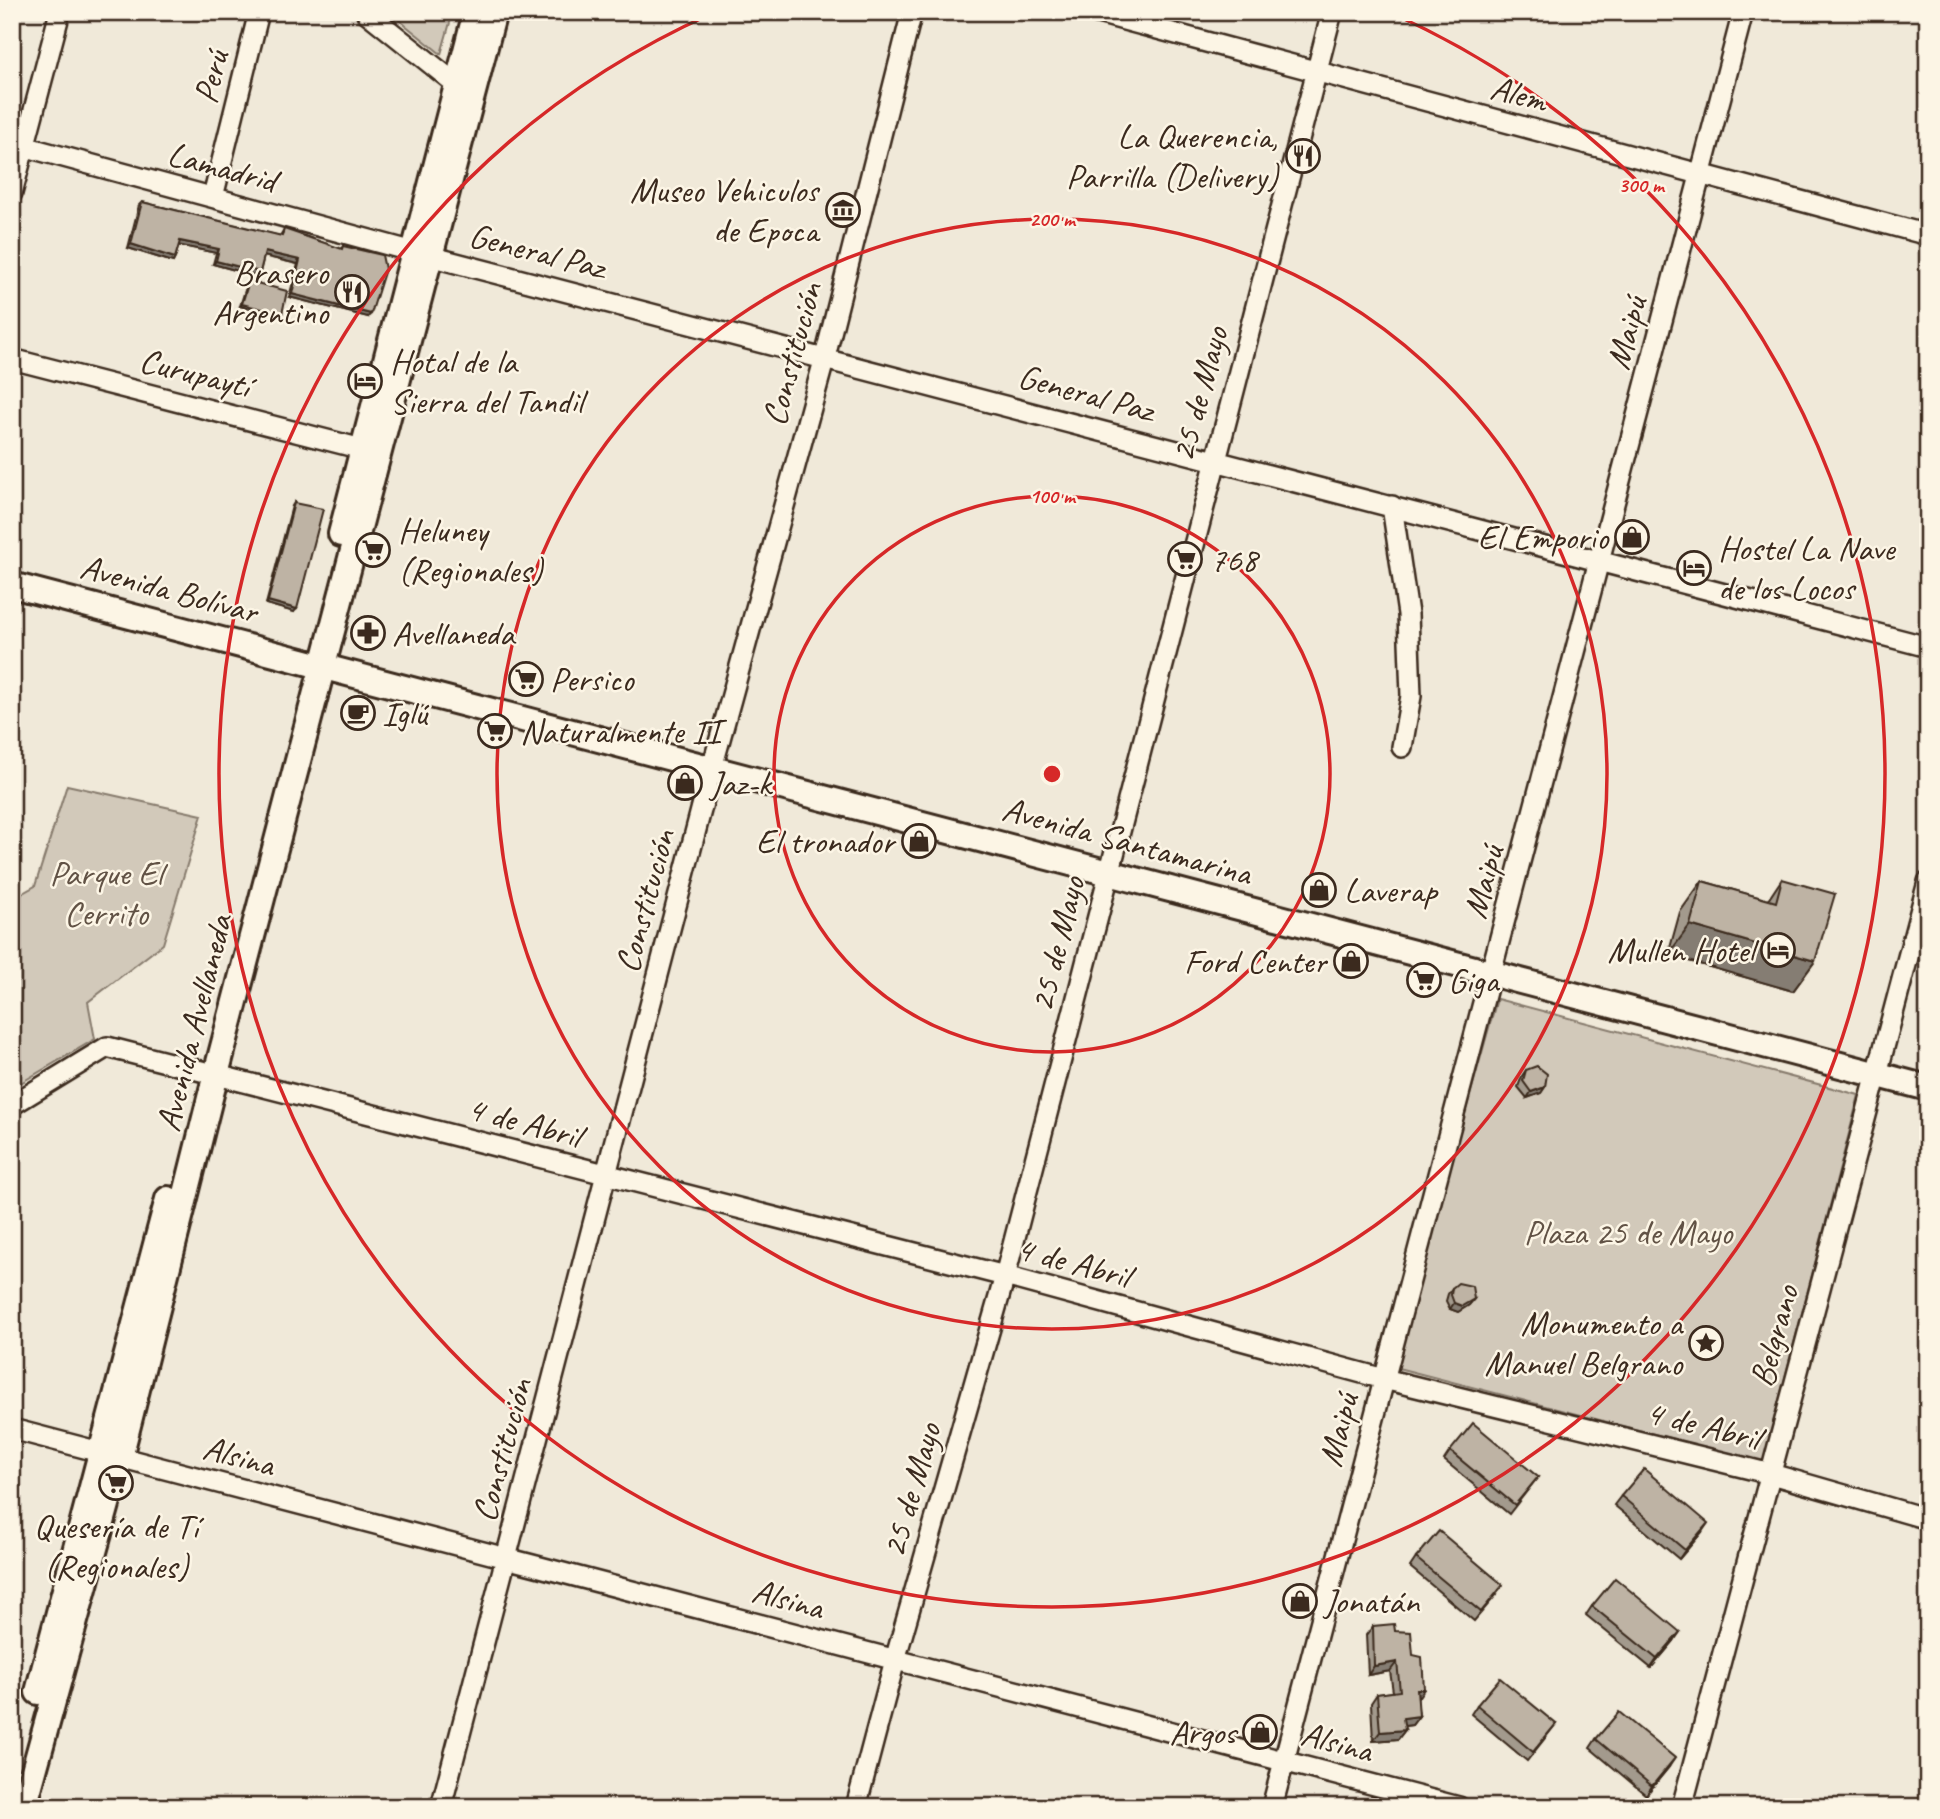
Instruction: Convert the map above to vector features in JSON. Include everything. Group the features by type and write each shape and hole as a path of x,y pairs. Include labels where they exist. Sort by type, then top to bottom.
{"main road":[{"name":"Avenida Avellaneda","path":"24,1807 209,1072 423,254 456,85 476,12"},
{"name":"Avenida Avellaneda","path":"316,664 362,449 494,12"},
{"name":"Avenida Bolívar","path":"12,585 316,664"},
{"name":"Avenida Santamarina","path":"316,664 1928,1088"},
{"name":"Avenida Avellaneda","path":"12,1791 111,1454"}],"street":[{"path":"12,193 18,145 60,12"},
{"name":"Perú","path":"214,197 259,12"},
{"path":"366,12 456,85"},
{"name":"Constitución","path":"441,1807 712,768 825,357 912,12"},
{"name":"Alem","path":"1094,12 1699,176 1928,235"},
{"name":"25 de Mayo","path":"856,1807 895,1660 1005,1276 1332,12"},
{"name":"Maipú","path":"1272,1807 1743,12"},
{"name":"Lamadrid","path":"18,145 423,254"},
{"name":"General Paz","path":"423,254 1928,647"},
{"name":"Curupaytí","path":"12,359 362,449"},
{"path":"1392,506 1408,614 1411,682 1402,747"},
{"name":"Belgrano","path":"1682,1807 1928,882"},
{"name":"4 de Abril","path":"12,1105 107,1047 1005,1276 1384,1378 1770,1474 1928,1519"},
{"name":"Alsina","path":"12,1429 1459,1807"}],"green space":[{"path":"389,12 453,12 441,54"},
{"name":"Parque El Cerrito","path":"67,785 202,815 163,944 88,1002 95,1039 12,1088 12,899 35,886"},
{"name":"Plaza 25 de Mayo","path":"1497,999 1859,1095 1763,1462 1394,1367"}],"building":[{"path":"142,202 282,236 284,229 342,249 343,246 382,255 385,269 371,314 292,294 300,260 265,252 260,272 216,261 219,249 180,241 175,258 131,244"},
{"path":"249,281 287,291 282,314 242,304"},
{"path":"294,503 323,509 297,609 268,601"},
{"path":"1782,879 1835,894 1815,961 1690,925 1702,881 1776,902"},
{"path":"1537,1066 1547,1074 1545,1087 1531,1092 1523,1081 1526,1070"},
{"path":"1458,1283 1472,1286 1474,1299 1462,1306 1454,1303 1451,1295 1452,1288"},
{"path":"1473,1423 1538,1477 1515,1505 1450,1451"},
{"path":"1644,1469 1708,1523 1685,1550 1621,1496"},
{"path":"1439,1531 1503,1585 1481,1612 1416,1558"},
{"path":"1615,1578 1680,1632 1657,1659 1592,1606"},
{"path":"1394,1624 1395,1631 1411,1632 1413,1655 1422,1657 1424,1689 1417,1689 1419,1716 1403,1718 1405,1730 1380,1732 1377,1694 1400,1691 1397,1662 1374,1666 1373,1626"},
{"path":"1500,1678 1556,1724 1533,1752 1477,1705"},
{"path":"1619,1712 1675,1758 1652,1786 1596,1739"}],"place":[{"name":"La Querencia, Parrilla (Delivery)","path":"1303,156"},
{"name":"Museo Vehiculos de Epoca","path":"843,210"},
{"name":"Brasero Argentino","path":"352,292"},
{"name":"Hotal de la Sierra del Tandil","path":"365,381"},
{"name":"El Emporio","path":"1632,537"},
{"name":"Heluney (Regionales)","path":"373,550"},
{"name":"768","path":"1185,559"},
{"name":"Hostel La Nave de los Locos","path":"1694,568"},
{"name":"Avellaneda","path":"368,633"},
{"name":"Persico","path":"526,679"},
{"name":"Iglú","path":"358,713"},
{"name":"Naturalmente II","path":"495,731"},
{"name":"Jaz-k","path":"685,783"},
{"name":"El tronador","path":"919,841"},
{"name":"Laverap","path":"1319,890"},
{"name":"Mullen Hotel","path":"1778,950"},
{"name":"Ford Center","path":"1351,961"},
{"name":"Giga","path":"1424,980"},
{"name":"Monumento a Manuel Belgrano","path":"1706,1343"},
{"name":"Quesería de Tí (Regionales)","path":"116,1483"},
{"name":"Jonatán","path":"1300,1601"},
{"name":"Argos","path":"1260,1732"}]}
